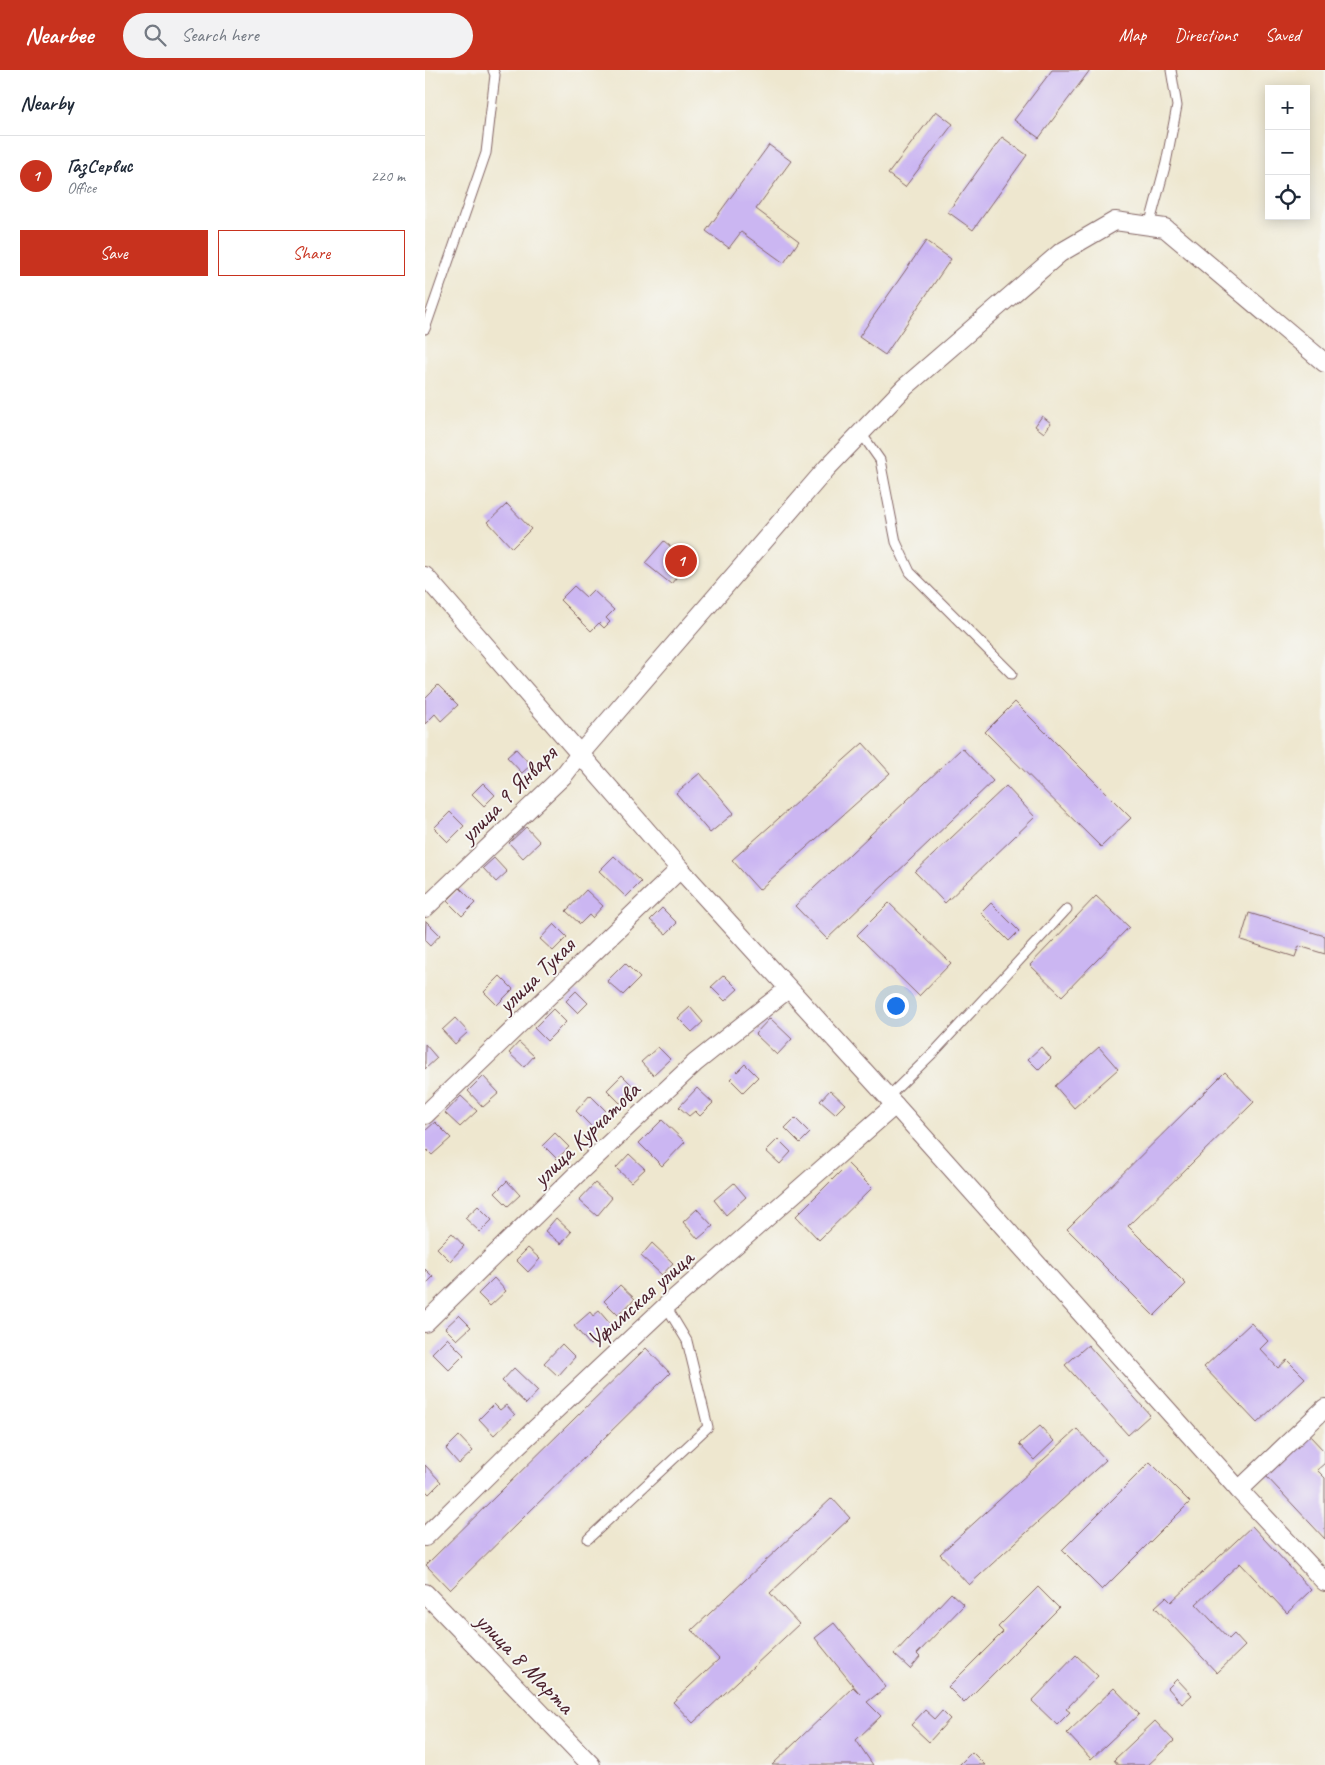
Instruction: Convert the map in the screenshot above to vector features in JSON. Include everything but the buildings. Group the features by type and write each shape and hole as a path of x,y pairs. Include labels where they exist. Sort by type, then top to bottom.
{"street":[{"name":"улица 9 Января","path":"425,908 565,775 580,754 827,468 861,432 905,387 1060,253 1115,221 1165,228 1325,363"},
{"path":"425,576 680,869 891,1101 1239,1490 1325,1582"},
{"name":"улица Тукая","path":"425,1114 680,869"},
{"name":"улица Курчатова","path":"425,1323 576,1175 695,1063 788,989"},
{"name":"Уфимская улица","path":"425,1537 515,1448 666,1306 891,1101"},
{"path":"1239,1490 1325,1408"},
{"name":"улица 8 Марта","path":"425,1593 591,1765"}],"lane":[{"path":"425,329 486,153 495,75 493,70"},
{"path":"1149,226 1166,163 1177,106 1171,70"},
{"path":"861,432 879,460 896,542 911,572 1012,674"},
{"path":"891,1101 1067,909"},
{"path":"588,1539 708,1427 687,1341 666,1306"}],"place":[{"name":"ГазСервис","path":"681,561"}]}
